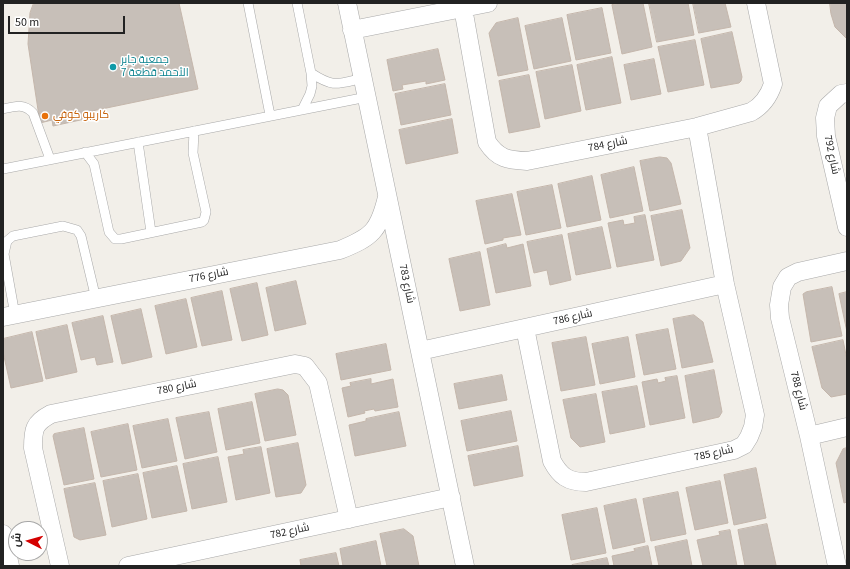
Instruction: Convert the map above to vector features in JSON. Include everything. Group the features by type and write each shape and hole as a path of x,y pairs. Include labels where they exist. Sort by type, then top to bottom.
{"street":[{"name":"شارع 783","path":"347,3 465,566"},
{"path":"352,30 434,8 463,8 488,3"},
{"name":"شارع 784","path":"463,8 487,142 493,152 502,157 514,161 527,161 697,127 757,109 769,96 773,84 756,3"},
{"name":"شارع 792","path":"847,93 841,94 828,106 825,118 826,136 847,227"},
{"name":"شارع 785","path":"525,328 552,460 558,472 567,478 576,482 586,482 734,450 744,445 753,427 755,415 725,284 697,127"},
{"name":"شارع 776","path":"9,316 340,250 360,242 376,229 383,212 387,196"},
{"name":"شارع 788","path":"836,566 809,436 780,318 779,305 782,288 788,277 798,272 847,261"},
{"name":"شارع 786","path":"420,351 725,284"},
{"name":"شارع 780","path":"60,566 33,448 33,434 40,420 51,414 295,364 305,366 318,383 349,519"},
{"path":"809,436 847,428"},
{"name":"شارع 782","path":"128,566 451,497"},
{"path":"3,534 10,566"}],"lane":[{"path":"248,3 270,115"},
{"path":"297,3 311,73 312,86 303,108"},
{"path":"311,73 330,84 338,84 363,78"},
{"path":"3,168 303,108 367,97"},
{"path":"3,109 19,106 30,109 34,113 50,159"},
{"path":"85,152 94,164 109,232 115,239 121,239 202,222 204,220 206,212 193,153 194,130"},
{"path":"138,142 151,232"},
{"path":"9,316 4,254 7,241 13,236 42,230 63,226 77,230 81,236 96,299"}],"building":[{"name":"جمعية جابر الأحمد قطعة 7","path":"34,3 179,3 198,89 92,111 94,117 53,126 52,120 40,123 28,44 30,13"},
{"path":"622,3 643,3 652,47 622,54 612,5"},
{"path":"649,3 688,3 694,35 657,42"},
{"path":"693,3 725,3 731,27 699,33"},
{"path":"830,3 847,3 847,39 835,27 831,14"},
{"path":"602,8 611,53 576,60 567,15"},
{"path":"518,18 528,70 498,76 489,33 496,23"},
{"path":"562,18 571,61 534,69 525,26"},
{"path":"732,32 742,77 741,81 739,83 711,88 701,39"},
{"path":"695,40 704,85 668,92 658,47"},
{"path":"438,49 445,80 426,84 426,81 402,85 403,89 393,91 387,60"},
{"path":"612,57 621,103 586,110 577,65"},
{"path":"654,59 661,94 631,100 624,65"},
{"path":"572,65 581,111 545,119 536,72"},
{"path":"529,75 540,127 509,133 499,81"},
{"path":"445,84 451,115 401,125 395,94"},
{"path":"452,119 458,153 406,164 399,130"},
{"path":"660,157 667,158 671,163 681,204 650,211 640,161"},
{"path":"634,167 643,211 610,218 601,175"},
{"path":"592,176 601,220 567,227 558,184"},
{"path":"552,185 561,228 526,235 517,192"},
{"path":"512,194 521,235 503,238 503,240 485,244 476,201"},
{"path":"682,210 690,248 681,261 661,266 651,216"},
{"path":"645,215 654,260 617,267 608,223 623,220 624,225 635,223 634,217"},
{"path":"602,227 611,268 576,275 568,234"},
{"path":"562,235 571,280 550,285 547,270 534,273 527,242"},
{"path":"506,244 507,248 523,244 531,286 496,293 487,249"},
{"path":"480,252 490,305 460,311 449,259"},
{"path":"296,281 306,324 275,331 266,288"},
{"path":"257,283 268,335 242,341 230,289"},
{"path":"832,287 842,336 811,342 803,294 806,292"},
{"path":"222,291 232,340 202,346 191,298"},
{"path":"847,292 847,332 839,294"},
{"path":"186,299 197,347 166,354 155,306"},
{"path":"141,309 152,357 122,364 111,316"},
{"path":"694,315 703,322 713,362 682,368 673,319"},
{"path":"103,316 113,362 97,365 95,357 81,360 72,323"},
{"path":"67,325 77,372 46,379 36,332"},
{"path":"668,329 676,369 644,375 636,335"},
{"path":"32,332 43,381 11,388 3,352 3,339"},
{"path":"586,337 595,385 561,391 552,343"},
{"path":"628,337 635,377 600,384 592,344"},
{"path":"843,340 847,360 847,394 831,397 822,388 812,347"},
{"path":"386,344 391,370 341,380 336,354"},
{"path":"714,370 722,412 719,417 693,423 685,376"},
{"path":"502,375 507,400 459,409 454,384"},
{"path":"677,376 685,418 650,425 642,382 657,379 658,383 666,381 665,378"},
{"path":"371,379 371,384 393,379 398,407 375,411 374,409 364,411 365,413 348,417 342,388 351,386 350,383"},
{"path":"637,386 645,427 610,434 602,392"},
{"path":"278,389 283,390 288,395 296,435 265,441 255,394"},
{"path":"596,394 605,442 580,447 571,438 563,400"},
{"path":"252,402 260,443 226,450 218,409"},
{"path":"511,411 517,441 467,451 461,421"},
{"path":"209,412 217,452 185,459 176,418"},
{"path":"399,412 406,446 355,456 349,425 366,421 366,419"},
{"path":"168,419 177,461 142,468 133,426"},
{"path":"128,424 137,470 101,477 91,432"},
{"path":"84,428 94,479 64,485 53,436 54,434"},
{"path":"298,443 306,485 301,493 276,497 267,449"},
{"path":"518,446 523,476 474,486 468,456"},
{"path":"261,447 270,493 236,500 228,457 244,454 243,450"},
{"path":"847,448 847,502 844,503 836,463 843,449"},
{"path":"218,457 227,502 192,509 183,464"},
{"path":"177,466 187,511 152,518 143,473"},
{"path":"756,468 766,518 734,525 724,475"},
{"path":"138,474 147,519 112,527 103,481"},
{"path":"720,481 728,523 695,530 686,488"},
{"path":"95,483 106,535 80,540 74,537 64,489"},
{"path":"678,492 686,534 651,541 643,499"},
{"path":"636,499 645,542 613,549 604,506"},
{"path":"597,508 606,553 571,560 562,515"},
{"path":"767,524 776,565 745,566 738,530"},
{"path":"404,529 413,536 419,566 387,566 380,534"},
{"path":"730,530 737,566 703,566 697,540 720,535 719,532"},
{"path":"687,540 692,566 659,566 655,547"},
{"path":"376,541 381,566 343,566 340,549"},
{"path":"648,546 652,566 614,566 612,556 635,551 634,549"},
{"path":"336,553 339,566 301,566 300,560"},
{"path":"607,558 609,566 572,566 572,565"}],"place":[{"name":"جمعية جابر الأحمد قطعة 7","path":"113,67"},
{"name":"كاريبو كوفي","path":"45,116"}]}
